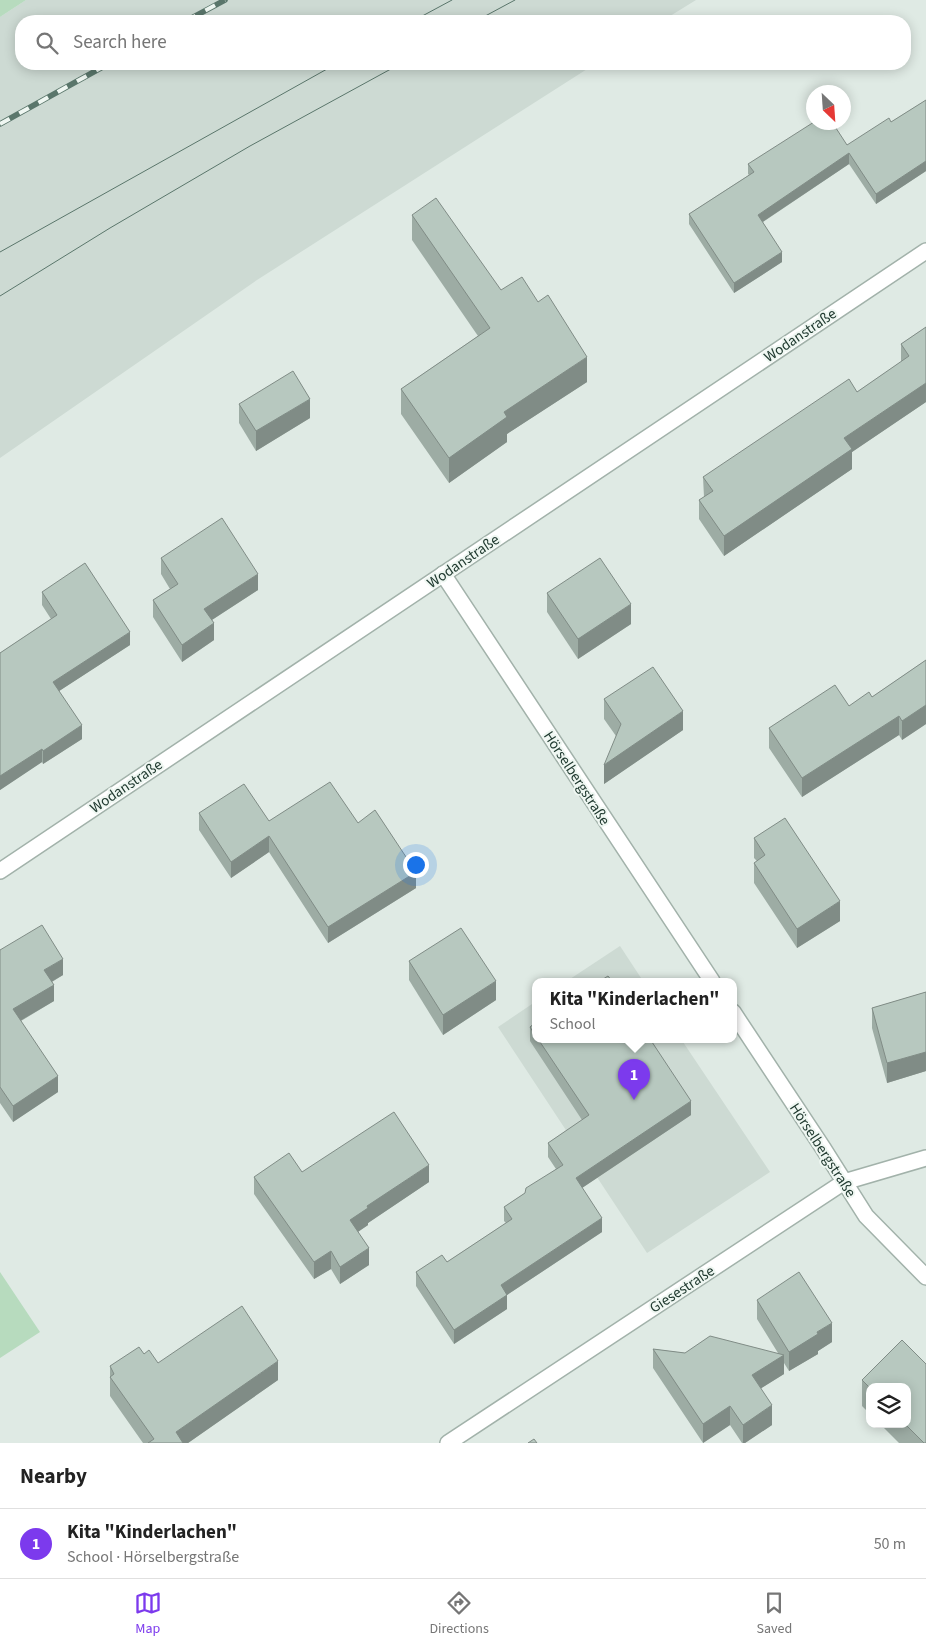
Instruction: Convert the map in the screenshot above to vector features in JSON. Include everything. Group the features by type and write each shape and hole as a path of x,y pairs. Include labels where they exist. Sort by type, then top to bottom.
{"street":[{"name":"Wodanstraße","path":"0,870 926,251"},
{"name":"Hörselbergstraße","path":"443,574 710,978"},
{"name":"Hörselbergstraße","path":"737,1018 872,1224 926,1277"},
{"name":"Giesestraße","path":"448,1443 844,1182 926,1158"}],"shaded area":[{"path":"26,0 696,0 672,15 15,15 15,70 586,70 257,280 0,458 0,17"},
{"path":"620,946 641,978 572,978"},
{"path":"532,1004 532,1043 684,1043 770,1172 647,1253 498,1027"}],"green space":[{"path":"0,0 26,0 0,17"},
{"path":"0,1272 40,1332 0,1358"}],"building":[{"path":"926,100 926,161 876,194 849,153 758,215 782,252 734,283 689,214 754,172 748,164 806,127 806,130 837,130 847,145 889,118 891,122"},
{"path":"436,198 501,290 522,277 538,302 548,295 587,357 504,412 507,417 449,458 401,389 490,328 412,215"},
{"path":"926,327 926,383 844,438 852,449 724,536 699,500 713,491 703,477 849,379 857,392 909,356 901,344"},
{"path":"293,371 310,399 256,431 239,404"},
{"path":"222,518 258,574 204,609 214,623 182,645 153,600 178,584 161,558"},
{"path":"600,558 631,604 578,639 547,593"},
{"path":"85,563 130,632 53,682 82,725 0,776 0,653 57,615 42,592"},
{"path":"926,660 926,705 902,721 899,716 802,778 769,728 835,685 849,706 869,692 872,697"},
{"path":"653,667 683,711 604,765 621,724 604,699"},
{"path":"330,782 358,823 375,810 416,872 328,927 269,836 231,862 199,813 244,784 269,821"},
{"path":"785,818 840,901 797,929 754,863 765,855 754,838"},
{"path":"42,925 63,959 44,970 54,985 13,1009 58,1076 13,1106 0,1087 0,950"},
{"path":"461,928 496,981 443,1015 409,961"},
{"path":"926,992 926,1052 887,1063 872,1008"},
{"path":"541,1043 653,1043 691,1101 576,1178 602,1218 501,1285 507,1295 454,1330 416,1272 442,1255 447,1262 512,1219 504,1207 525,1193 526,1188 563,1165 548,1143 589,1115"},
{"path":"394,1112 429,1165 367,1206 368,1208 350,1220 369,1248 340,1267 331,1251 314,1262 254,1177 289,1153 302,1172"},
{"path":"799,1272 832,1323 789,1352 757,1300"},
{"path":"242,1306 278,1361 176,1432 183,1443 148,1443 154,1439 110,1377 114,1374 110,1366 139,1347 144,1354 149,1350 158,1363"},
{"path":"710,1336 784,1355 752,1375 772,1405 743,1425 730,1406 703,1424 653,1349 685,1353"},
{"path":"902,1340 926,1364 926,1443 909,1428 911,1428 911,1383 866,1384 862,1380"},
{"path":"534,1439 537,1443 528,1443"}],"tram line":[{"path":"424,15 452,0"},
{"path":"487,15 515,0"},
{"path":"0,252 325,70"},
{"path":"0,296 110,228 250,146 389,70"}],"railway":[{"path":"197,15 225,0"},
{"path":"0,124 97,70"}],"place":[{"name":"Kita \"Kinderlachen\"","path":"634,1100"}]}
